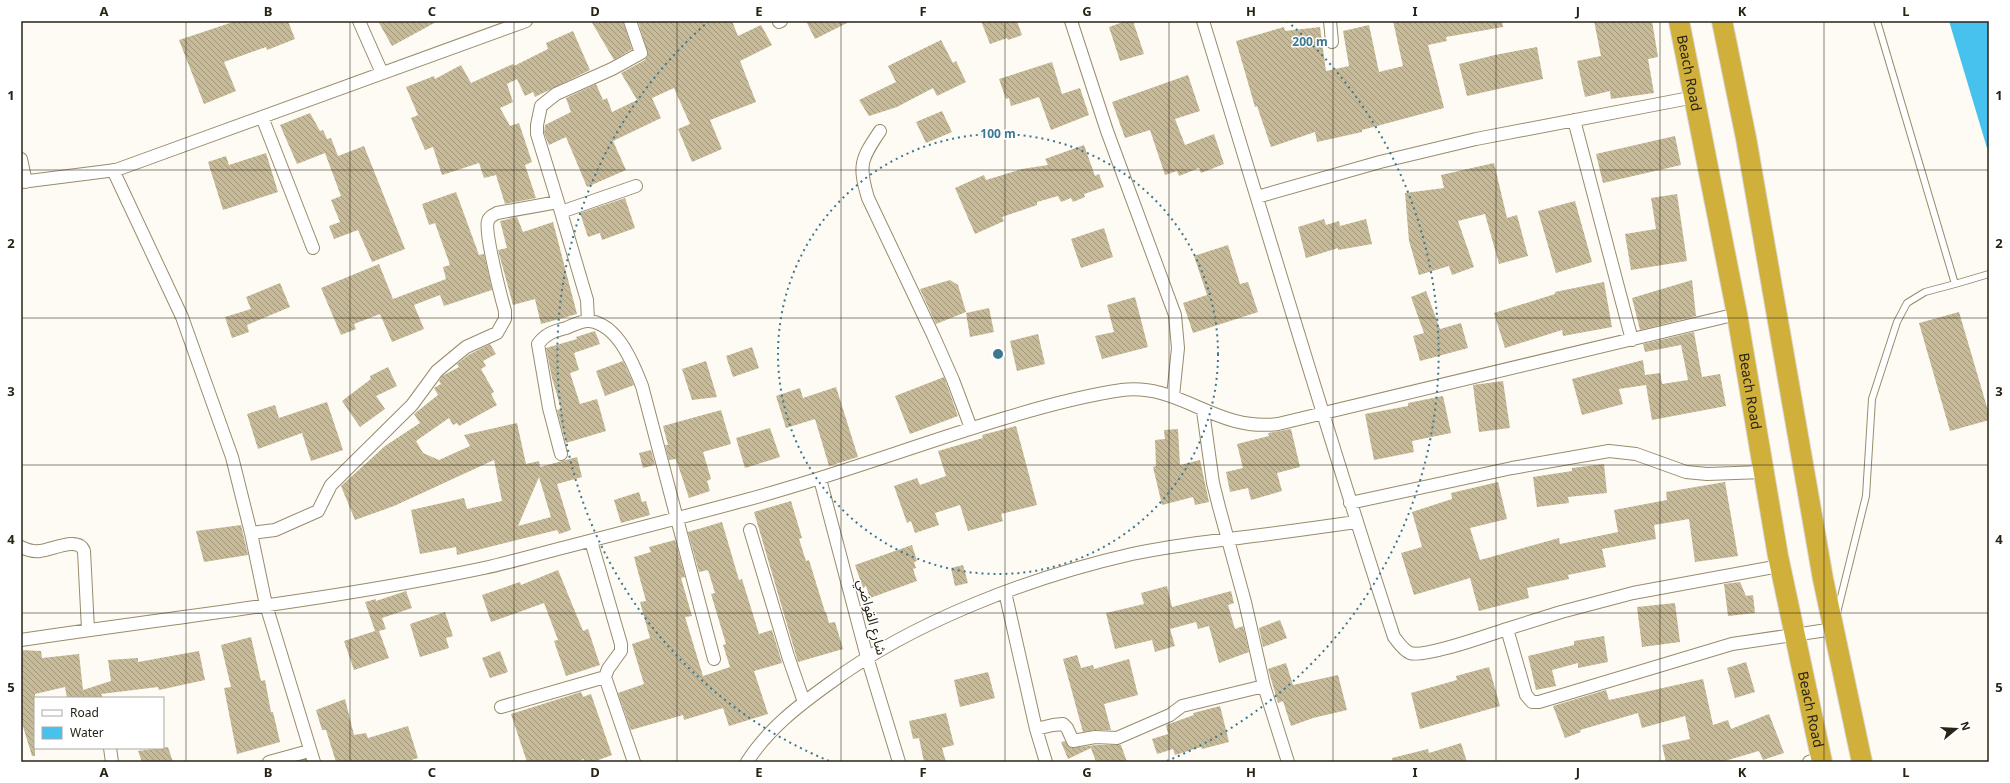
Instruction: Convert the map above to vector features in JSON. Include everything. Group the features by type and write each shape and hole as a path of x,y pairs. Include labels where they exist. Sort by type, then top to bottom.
{"highway":[{"name":"Beach Road","path":"1679,21 1737,314 1780,566 1795,634 1817,761"},
{"path":"1722,21 1746,138 1823,579 1862,762"}],"street":[{"path":"359,21 382,73"},
{"path":"21,159 24,182 113,170 526,21"},
{"path":"588,321 587,300 537,134 537,126 541,106 556,94 612,69 641,53 630,21"},
{"path":"1071,21 1107,131 1176,315 1178,348 1173,396"},
{"path":"1203,21 1356,522 1394,637 1408,652 1414,654 1449,647 1561,612 1633,593 1780,566"},
{"path":"1330,21 1332,42"},
{"path":"1257,197 1426,150 1695,97"},
{"path":"262,117 313,248"},
{"path":"1574,120 1632,340"},
{"path":"880,130 866,152 862,164 861,175 866,193 883,233 936,341 953,380 971,428"},
{"path":"113,170 182,317 232,457 251,533 266,605 312,756 269,762"},
{"path":"251,533 275,530 318,511 331,485 412,405 437,371 466,347 497,333 505,319 505,311 489,237 487,223 490,217 497,213 559,207 636,186"},
{"path":"21,640 266,605 394,585 486,568 820,479 971,428 1044,406 1123,390 1144,389 1173,396 1204,411 1231,421 1263,426 1324,414 1737,314"},
{"path":"561,454 549,408 538,344 542,337 588,321 599,324 613,335 636,370 650,412 714,659"},
{"path":"1204,411 1213,483 1229,539 1264,686 1288,762"},
{"path":"1350,503 1512,468 1609,451 1636,454 1686,472 1707,474 1764,472"},
{"name":"شارع القواضي","path":"820,479 867,657 898,762"},
{"path":"747,762 770,731 804,702 867,657 948,616 1005,592 1080,567 1133,554 1191,543 1356,522"},
{"path":"750,530 788,656 804,702"},
{"path":"591,541 621,651 608,669 605,677 634,762"},
{"path":"21,547 40,551 76,543 82,546 84,550 88,630"},
{"path":"1005,592 1036,729 1046,762"},
{"path":"1507,629 1526,695 1529,700 1535,702 1732,644 1834,629"},
{"path":"501,707 605,677"},
{"path":"1036,729 1063,724 1067,728 1073,741 1095,737 1117,738 1170,715 1182,706 1264,686"},
{"path":"110,749 112,762"}],"lane":[{"path":"1877,21 1955,284"},
{"path":"1834,629 1850,557 1866,496 1872,399 1897,322 1907,303 1925,292 1989,274"}],"water":[{"path":"1949,21 1989,21 1989,149 1987,148"}],"building":[{"path":"236,21 288,21 295,39 267,50 266,47 224,62 236,91 204,104 179,40"},
{"path":"378,21 438,21 392,46"},
{"path":"591,21 623,21 632,49 614,60"},
{"path":"638,21 732,21 738,36 761,25 772,45 740,61 756,102 710,120 722,149 692,162 678,129 690,124 674,88 652,98 661,118 613,141 626,170 587,187 566,137 549,145 544,133 545,125 571,112 566,98 596,84 603,100 607,98 612,112 637,100 621,73 645,60 648,54"},
{"path":"806,21 851,21 815,39"},
{"path":"981,21 1017,21 1022,35 990,44"},
{"path":"1126,21 1133,21 1144,54 1120,61 1109,27"},
{"path":"1393,21 1502,21 1503,27 1446,37 1447,41 1428,45 1444,108 1362,130 1362,132 1317,142 1315,132 1271,147 1257,106 1255,107 1236,41 1284,27 1285,31 1320,27 1326,71 1349,66 1343,31 1369,25 1379,72 1403,66"},
{"path":"1594,21 1652,21 1658,57 1648,59 1654,93 1611,99 1610,91 1585,97 1577,61 1601,56"},
{"path":"573,31 590,70 535,97 533,92 525,96 517,79 507,84 513,102 500,108 510,126 519,123 532,162 525,165 536,198 505,204 496,175 484,178 479,163 442,175 433,147 425,150 411,118 418,115 406,87 434,76 435,79 461,65 471,83 513,64 514,66 548,49 546,43"},
{"path":"941,40 953,63 956,61 966,82 937,96 933,88 897,107 869,116 859,100 896,82 888,66"},
{"path":"1537,47 1543,79 1467,96 1459,64"},
{"path":"1052,62 1062,94 1080,88 1089,115 1051,130 1039,97 1011,106 1009,98 1006,99 999,79"},
{"path":"1188,75 1200,111 1175,119 1185,145 1214,134 1224,164 1201,173 1199,168 1179,176 1177,171 1165,175 1150,130 1125,138 1112,102"},
{"path":"942,111 952,132 926,143 916,122"},
{"path":"310,113 320,131 323,130 327,139 331,138 338,156 364,146 405,249 372,262 358,230 334,239 329,226 340,222 331,200 341,196 325,153 297,164 280,125"},
{"path":"1675,136 1681,165 1603,183 1596,154"},
{"path":"1084,145 1095,176 1099,174 1104,187 1084,194 1085,197 1073,202 1071,198 1061,202 1058,196 1037,202 1037,205 1002,217 1004,221 975,234 955,188 984,175 986,180 1022,169 1048,165 1045,159"},
{"path":"266,153 278,192 223,210 208,162 226,156 229,165"},
{"path":"1494,163 1507,218 1517,215 1528,256 1499,264 1485,214 1458,221 1474,267 1452,275 1449,266 1419,275 1409,241 1405,193 1444,188 1441,175"},
{"path":"456,192 479,255 484,254 492,290 444,306 440,295 414,305 424,329 392,342 380,314 354,324 356,329 341,335 321,288 379,264 393,299 446,279 443,267 450,265 435,223 429,225 422,204"},
{"path":"1677,194 1687,261 1631,270 1625,234 1656,229 1651,198"},
{"path":"625,198 635,228 602,240 600,233 588,237 580,213"},
{"path":"1575,201 1592,262 1556,273 1538,211"},
{"path":"517,217 523,232 553,222 577,314 541,324 535,299 513,305 498,250 507,248 500,221"},
{"path":"1324,219 1326,225 1339,221 1340,226 1366,219 1372,244 1338,250 1338,248 1306,258 1298,227"},
{"path":"1104,228 1113,257 1081,268 1071,239"},
{"path":"1228,245 1240,284 1248,282 1258,312 1193,333 1183,303 1207,295 1194,256"},
{"path":"950,280 958,285 966,312 936,324 920,289"},
{"path":"1692,280 1696,316 1640,330 1632,298"},
{"path":"1604,282 1612,327 1563,336 1562,330 1505,348 1494,313 1555,294 1555,292"},
{"path":"280,283 290,307 247,325 249,332 232,338 225,317 251,309 246,297"},
{"path":"1426,291 1440,329 1461,323 1468,348 1420,361 1413,336 1424,333 1411,297"},
{"path":"1135,297 1148,347 1102,359 1095,336 1114,332 1107,305"},
{"path":"989,308 994,332 970,337 966,313"},
{"path":"1959,312 1989,414 1989,420 1950,431 1919,323"},
{"path":"595,331 600,344 574,353 579,370 570,373 580,404 597,399 606,431 566,443 557,410 561,409 552,378 546,348 577,339 576,337"},
{"path":"1694,332 1702,377 1720,374 1726,406 1652,420 1646,385 1619,389 1623,404 1582,415 1572,379 1643,360 1645,375 1660,373 1662,384 1688,380 1681,345 1645,352 1643,344"},
{"path":"1038,334 1045,364 1017,371 1010,341"},
{"path":"490,344 496,354 483,361 486,366 481,369 494,392 491,394 497,405 459,426 457,423 453,425 449,418 416,441 423,453 439,460 470,446 464,435 517,423 526,464 539,461 540,467 577,457 582,477 557,484 571,530 559,534 557,530 457,555 456,547 420,554 411,510 464,498 467,509 502,501 494,460 394,506 355,520 341,486 385,446 420,423 414,414 438,395 434,388 441,384 439,381 442,376 459,367 457,364 470,354","holes":["539,477 551,517 518,526"]},
{"path":"752,347 759,368 733,377 726,356"},
{"path":"623,361 634,385 605,396 596,371"},
{"path":"706,361 717,397 692,400 682,369"},
{"path":"388,367 397,386 376,396 385,409 360,427 342,401 371,379 370,376"},
{"path":"944,377 958,416 910,434 895,396"},
{"path":"1503,381 1510,428 1479,432 1473,385"},
{"path":"836,387 858,457 829,466 815,419 786,428 776,396 800,388 803,398"},
{"path":"1443,396 1451,433 1412,441 1414,452 1374,460 1365,414 1408,406 1408,403"},
{"path":"327,402 343,450 311,461 302,433 258,449 247,414 275,405 279,418"},
{"path":"721,410 731,444 703,452 711,479 707,481 710,491 689,498 676,459 669,460 665,445 668,445 663,426"},
{"path":"1016,426 1037,505 1001,514 1003,521 968,531 960,505 935,513 939,525 915,533 911,521 907,523 894,486 917,478 920,485 946,476 938,451 983,438 982,435"},
{"path":"770,428 780,457 745,468 736,438"},
{"path":"1178,429 1180,465 1200,460 1209,502 1195,505 1193,497 1162,505 1153,467 1156,466 1155,440 1165,439 1164,430"},
{"path":"1291,429 1300,467 1277,473 1282,491 1251,500 1248,488 1230,492 1226,472 1243,468 1237,444 1269,436 1268,433"},
{"path":"651,450 655,465 643,468 639,453"},
{"path":"1604,464 1607,493 1568,497 1569,503 1537,507 1533,477 1572,471 1572,468"},
{"path":"1498,482 1507,519 1470,528 1480,560 1559,538 1560,544 1618,532 1614,510 1667,500 1666,492 1725,482 1738,556 1695,562 1689,519 1654,525 1656,539 1602,549 1606,567 1568,575 1569,579 1527,588 1529,598 1479,611 1470,578 1414,595 1401,553 1422,547 1412,512 1452,499 1451,493"},
{"path":"639,492 642,502 646,501 650,515 621,523 614,500"},
{"path":"791,501 802,538 799,539 806,561 809,560 829,623 835,622 843,649 798,662 754,512"},
{"path":"722,522 739,580 742,579 759,634 772,630 782,663 754,671 768,714 729,726 723,708 684,720 683,715 631,730 618,693 644,684 632,644 650,638 640,602 646,601 634,557 651,552 649,547 675,540 685,577 681,578 692,616 685,617 703,676 730,667 723,645 726,644 711,594 715,593 708,570 699,572 688,532"},
{"path":"241,525 248,555 204,562 196,531"},
{"path":"912,545 917,561 914,562 916,568 913,569 917,581 870,598 866,586 863,588 855,565"},
{"path":"963,565 968,583 955,586 951,568"},
{"path":"558,570 583,631 588,629 600,665 566,676 554,641 558,640 544,603 491,622 482,595 520,582 521,585"},
{"path":"1740,582 1746,596 1753,595 1755,613 1728,616 1724,584"},
{"path":"1167,586 1172,607 1231,591 1234,603 1228,605 1235,629 1243,626 1249,652 1219,663 1209,626 1198,629 1196,622 1170,629 1175,646 1155,652 1152,640 1115,649 1106,613 1144,604 1141,593"},
{"path":"406,591 412,608 382,618 386,629 379,631 389,658 354,670 344,641 375,631 365,602 376,599 376,601"},
{"path":"1675,603 1680,642 1642,647 1637,607"},
{"path":"445,612 453,636 446,638 449,648 420,657 410,624"},
{"path":"1280,620 1287,638 1263,647 1259,628"},
{"path":"1604,636 1608,662 1578,668 1578,663 1552,670 1556,686 1536,690 1528,656 1574,645 1574,641"},
{"path":"251,637 261,681 265,680 271,712 273,712 280,742 237,754 224,688 231,687 221,645"},
{"path":"21,650 41,651 42,658 79,654 83,690 111,681 108,660 138,658 138,662 199,651 205,680 159,690 158,687 101,694 102,697 67,697 65,687 35,694 35,756 32,756 21,720"},
{"path":"500,651 508,672 490,678 482,658"},
{"path":"1077,655 1081,668 1093,665 1094,669 1129,659 1138,695 1104,704 1111,730 1083,732 1063,659"},
{"path":"1746,662 1755,692 1735,698 1727,668"},
{"path":"1286,663 1293,685 1338,675 1347,710 1313,718 1291,726 1283,701 1278,703 1268,669"},
{"path":"1489,667 1500,706 1420,729 1411,693 1457,680 1456,676"},
{"path":"988,672 995,698 960,707 954,680"},
{"path":"1703,679 1713,725 1728,720 1731,729 1769,714 1784,753 1763,760 1759,751 1721,762 1666,762 1662,745 1690,739 1685,716 1642,728 1638,713 1580,730 1581,732 1565,738 1553,706 1606,690 1609,700"},
{"path":"581,692 583,697 591,694 612,755 593,762 585,762 584,759 575,762 527,762 511,714"},
{"path":"345,699 354,735 366,733 368,738 408,726 418,758 405,762 336,762 326,730 322,730 316,710"},
{"path":"1220,706 1229,742 1202,749 1201,747 1175,755 1173,749 1157,754 1152,739 1168,734 1166,725 1194,715 1193,713"},
{"path":"946,713 954,745 942,748 946,762 924,762 919,738 913,739 909,721"},
{"path":"1065,741 1071,748 1096,745 1121,745 1127,762 1096,762 1091,748 1068,759 1061,742"},
{"path":"1461,743 1467,762 1392,762 1392,758 1428,749 1429,753"},
{"path":"168,747 173,762 142,762 138,751 164,749 164,748"}]}
